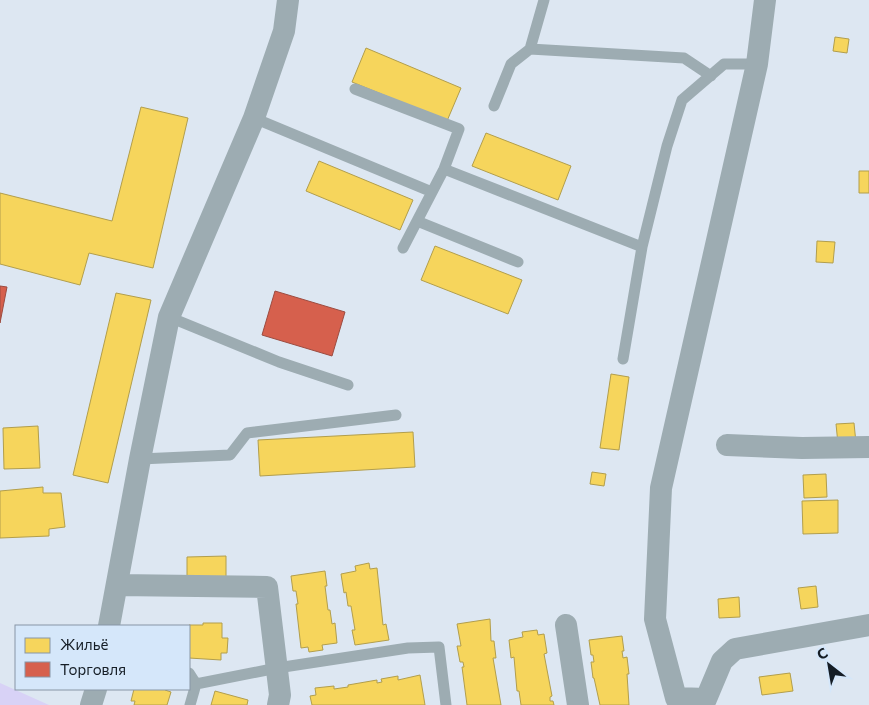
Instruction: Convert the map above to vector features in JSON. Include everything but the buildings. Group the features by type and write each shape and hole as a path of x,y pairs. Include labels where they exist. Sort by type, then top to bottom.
{"street":[{"path":"109,625 169,317 254,118 284,31 288,0"},
{"path":"765,0 757,64 661,488 655,619 678,702 706,699 722,661 735,649 869,625"},
{"path":"727,445 802,448 869,447"},
{"path":"118,585 267,587 280,695 278,705"},
{"path":"566,624 578,705"},
{"path":"91,705 96,690"}],"lane":[{"path":"494,106 511,64 530,49 544,0"},
{"path":"530,49 684,58 711,76"},
{"path":"623,359 642,247 667,146 682,100 724,64 757,64"},
{"path":"355,89 459,129 444,169 403,248"},
{"path":"254,118 432,192"},
{"path":"444,169 642,247"},
{"path":"417,221 518,262"},
{"path":"169,317 279,362 348,385"},
{"path":"140,459 230,455 247,433 396,415"},
{"path":"196,684 276,668 408,648 439,647 446,705"},
{"path":"190,675 196,684 190,705"}],"shaded area":[{"path":"0,683 49,705 0,705"}]}
